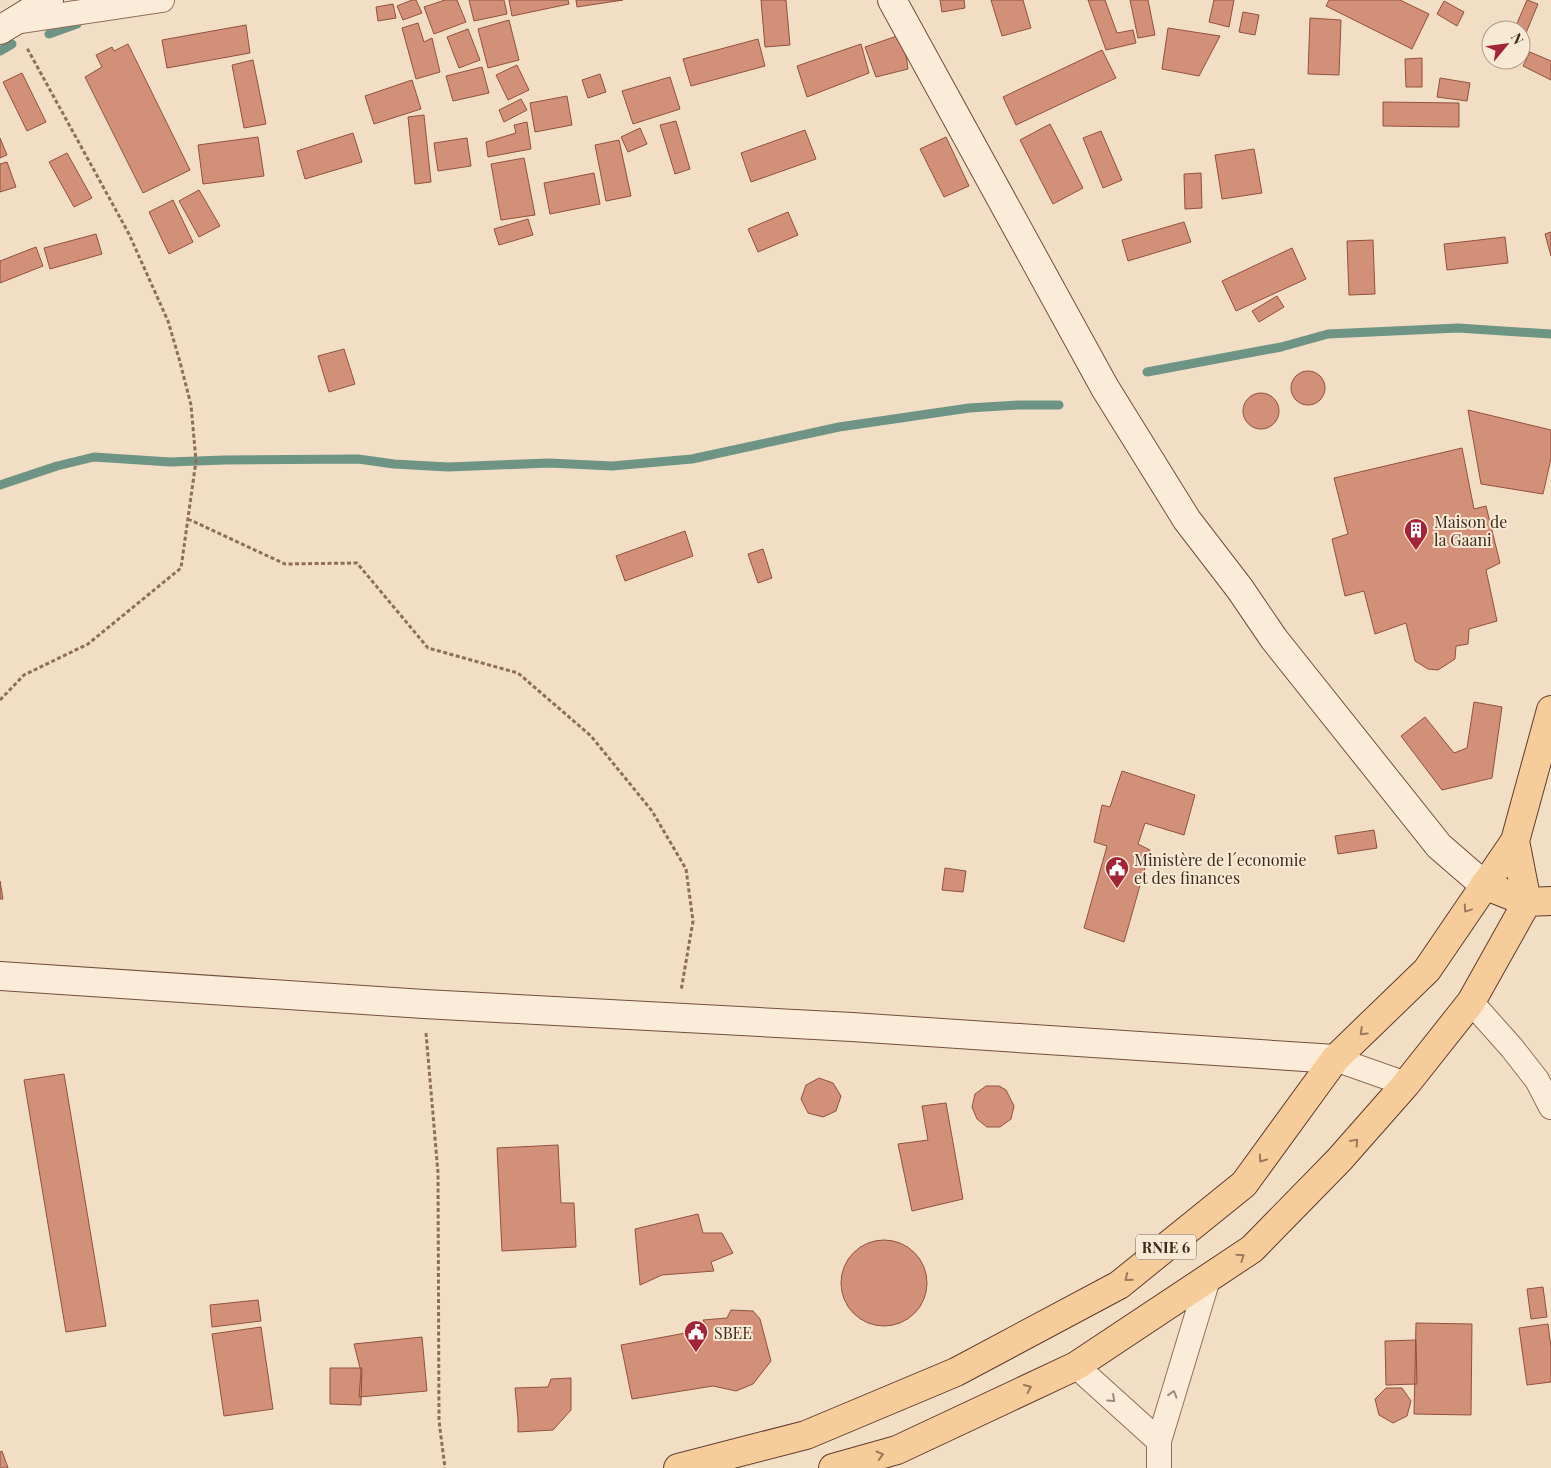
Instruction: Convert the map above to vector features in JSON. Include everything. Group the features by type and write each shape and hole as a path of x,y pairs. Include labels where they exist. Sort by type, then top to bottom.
{"main road":[{"name":"RNIE 6","path":"678,1468 806,1435 956,1372 1119,1286 1244,1184 1335,1060 1427,970 1515,840 1551,710"},
{"name":"RNIE 6","path":"833,1468 897,1450 1076,1366 1252,1249 1339,1160 1406,1084 1471,1002 1539,902 1515,840"},
{"path":"1484,885 1539,902"}],"street":[{"path":"6,26 49,0"},
{"path":"6,26 162,0"},
{"path":"892,0 1105,388 1188,520 1240,589 1274,639 1439,846 1484,885"},
{"path":"0,976 424,1004 872,1028 1335,1060 1406,1084"},
{"path":"1471,1002 1512,1048 1537,1080 1551,1107"},
{"path":"1159,1468 1159,1441 1208,1279"},
{"path":"1076,1366 1159,1441"}],"path":[{"path":"0,700 24,675 88,644 181,568 196,461 191,404 168,321 129,234 6,26"},
{"path":"188,518 285,564 357,564 428,648 518,673 591,736 652,811 686,869 693,920 682,990 674,1016"},
{"path":"424,1004 438,1173 439,1421 445,1468"}],"building":[{"path":"416,0 422,13 403,20 397,6"},
{"path":"445,0 457,0 466,22 434,34 424,7"},
{"path":"469,0 504,0 507,14 474,21"},
{"path":"509,0 568,0 569,4 512,16"},
{"path":"576,0 623,0 577,7"},
{"path":"761,0 786,0 790,45 765,47"},
{"path":"940,0 964,0 965,8 942,12"},
{"path":"991,0 1023,0 1031,28 1002,36"},
{"path":"1088,0 1105,0 1117,33 1133,30 1136,43 1106,50"},
{"path":"1130,0 1148,0 1155,35 1138,38"},
{"path":"1214,0 1234,0 1229,27 1209,22"},
{"path":"1329,0 1400,0 1429,14 1412,49 1326,6"},
{"path":"1527,0 1538,4 1531,21 1518,20"},
{"path":"1444,1 1464,12 1457,26 1437,14"},
{"path":"393,4 396,18 378,21 376,7"},
{"path":"1243,12 1259,15 1255,35 1239,32"},
{"path":"1310,18 1341,20 1339,75 1308,74"},
{"path":"509,20 519,60 488,68 478,29"},
{"path":"418,23 424,42 432,38 440,72 416,79 402,28"},
{"path":"246,25 250,53 167,68 162,40"},
{"path":"1168,28 1220,36 1199,76 1162,69"},
{"path":"468,29 480,60 459,68 447,37"},
{"path":"903,34 908,69 876,77 865,47"},
{"path":"758,39 765,66 691,86 683,59"},
{"path":"128,44 190,170 143,193 85,77 102,67 96,55 112,47 114,51"},
{"path":"861,44 869,73 807,97 797,66"},
{"path":"1102,50 1116,78 1016,125 1003,97"},
{"path":"1531,52 1551,61 1551,80 1531,70"},
{"path":"1422,58 1422,87 1406,87 1405,59"},
{"path":"253,60 266,124 244,128 232,65"},
{"path":"517,65 529,90 508,100 496,75"},
{"path":"482,67 489,93 453,101 446,76"},
{"path":"22,73 46,122 27,131 3,82"},
{"path":"600,74 606,92 588,98 582,80"},
{"path":"670,77 680,109 633,124 622,91"},
{"path":"1440,78 1470,83 1467,101 1437,97"},
{"path":"412,80 421,109 374,124 365,96"},
{"path":"567,96 572,125 535,132 530,103"},
{"path":"521,99 527,110 504,122 499,110"},
{"path":"1383,102 1459,103 1459,127 1383,126"},
{"path":"424,115 431,182 415,184 408,117"},
{"path":"676,121 690,169 675,174 660,125"},
{"path":"527,122 531,149 488,157 486,142 516,133 514,125"},
{"path":"1050,124 1083,188 1053,204 1020,140"},
{"path":"640,128 647,144 628,152 621,137"},
{"path":"805,130 816,159 751,182 741,153"},
{"path":"1101,131 1122,180 1103,188 1083,138"},
{"path":"353,133 362,162 305,179 297,151"},
{"path":"258,137 264,176 203,184 198,145"},
{"path":"946,137 969,186 944,197 920,149"},
{"path":"0,138 7,155 0,158"},
{"path":"467,138 471,166 438,171 434,143"},
{"path":"619,140 631,196 606,201 595,145"},
{"path":"1254,149 1262,193 1222,199 1215,155"},
{"path":"67,153 92,198 74,207 49,162"},
{"path":"524,158 535,215 501,220 491,164"},
{"path":"7,162 16,187 0,192 0,164"},
{"path":"594,173 600,204 550,214 544,183"},
{"path":"1201,173 1202,208 1185,209 1184,174"},
{"path":"199,190 220,226 199,237 179,201"},
{"path":"173,200 193,242 169,254 149,212"},
{"path":"788,212 798,235 758,252 748,229"},
{"path":"528,219 533,235 499,245 494,229"},
{"path":"1184,222 1191,242 1128,261 1122,240"},
{"path":"1551,232 1551,256 1545,234"},
{"path":"96,234 102,254 50,269 44,248"},
{"path":"1505,237 1508,263 1447,270 1444,244"},
{"path":"1373,240 1375,294 1349,295 1347,241"},
{"path":"36,247 43,266 0,283 0,261"},
{"path":"1292,248 1306,279 1236,311 1222,281"},
{"path":"1277,296 1284,307 1259,322 1252,311"},
{"path":"344,349 355,384 329,392 318,356"},
{"path":"1308,371 1315,372 1320,376 1324,381 1324,395 1320,400 1315,404 1308,405 1301,404 1296,400 1292,395 1291,388 1292,381 1296,376 1301,372"},
{"path":"1261,393 1268,394 1274,398 1278,404 1278,418 1274,424 1268,428 1261,429 1254,428 1248,424 1244,418 1243,411 1244,404 1248,398 1254,394"},
{"path":"1468,410 1551,430 1551,458 1543,494 1481,484"},
{"name":"Maison de la Gaani","path":"1462,448 1474,509 1486,506 1500,563 1486,570 1497,621 1469,629 1468,644 1456,646 1455,659 1438,670 1428,669 1415,661 1406,623 1375,634 1364,591 1345,596 1332,539 1348,534 1334,478"},
{"path":"685,531 693,556 625,581 616,556"},
{"path":"763,549 772,578 758,583 748,554"},
{"path":"1474,702 1502,707 1492,778 1442,790 1401,736 1425,717 1454,753 1467,748"},
{"name":"Ministère de l´economie et des finances","path":"1122,771 1195,795 1184,835 1145,823 1138,844 1150,850 1124,942 1084,928 1107,846 1094,842 1102,805 1110,807"},
{"path":"1374,830 1377,848 1338,854 1335,836"},
{"path":"945,868 966,871 963,892 942,890"},
{"path":"0,881 3,899 0,899"},
{"path":"64,1074 106,1326 66,1332 24,1080"},
{"path":"819,1078 833,1083 841,1096 836,1111 823,1117 808,1113 801,1099 806,1085"},
{"path":"986,1086 999,1086 1006,1090 1014,1106 1011,1119 1000,1127 987,1127 977,1119 972,1107 975,1094"},
{"path":"946,1103 963,1199 912,1211 898,1144 928,1140 922,1106"},
{"path":"558,1145 561,1203 574,1203 576,1247 502,1251 497,1148"},
{"path":"698,1214 703,1233 722,1233 733,1253 711,1262 714,1271 662,1275 640,1285 635,1229"},
{"path":"884,1240 900,1243 908,1247 920,1259 924,1267 927,1283 924,1299 920,1307 908,1319 900,1323 884,1326 868,1323 860,1319 848,1307 844,1299 841,1283 844,1267 848,1259 860,1247 868,1243"},
{"path":"1543,1287 1547,1317 1531,1319 1527,1289"},
{"path":"258,1300 261,1321 212,1327 210,1305"},
{"name":"SBEE","path":"731,1310 753,1311 760,1319 771,1361 753,1384 736,1391 713,1386 632,1399 621,1345 707,1329 703,1320 727,1318"},
{"path":"1416,1323 1472,1324 1471,1415 1414,1414"},
{"path":"1548,1324 1551,1347 1551,1382 1527,1385 1519,1328"},
{"path":"261,1327 273,1409 224,1416 212,1334"},
{"path":"422,1337 427,1391 359,1397 361,1372 354,1344"},
{"path":"1416,1340 1417,1384 1386,1385 1385,1341"},
{"path":"330,1368 362,1368 361,1405 330,1404"},
{"path":"571,1378 571,1410 553,1430 518,1432 515,1388 548,1387 551,1379"},
{"path":"1386,1388 1402,1388 1411,1401 1407,1416 1393,1423 1379,1415 1375,1399"},
{"path":"2,1451 8,1468 0,1468 0,1452"}],"waterway":[{"path":"49,34 77,24"},
{"path":"0,51 12,44"},
{"path":"1147,372 1281,347 1328,334 1458,328 1551,334"},
{"path":"0,485 57,466 94,457 170,462 358,459 394,464 448,467 549,463 612,466 692,459 839,427 969,408 1059,405"}],"place":[{"name":"Maison de la Gaani","path":"1416,551"},
{"name":"Ministère de l´economie et des finances","path":"1117,889"},
{"name":"SBEE","path":"696,1353"}]}
